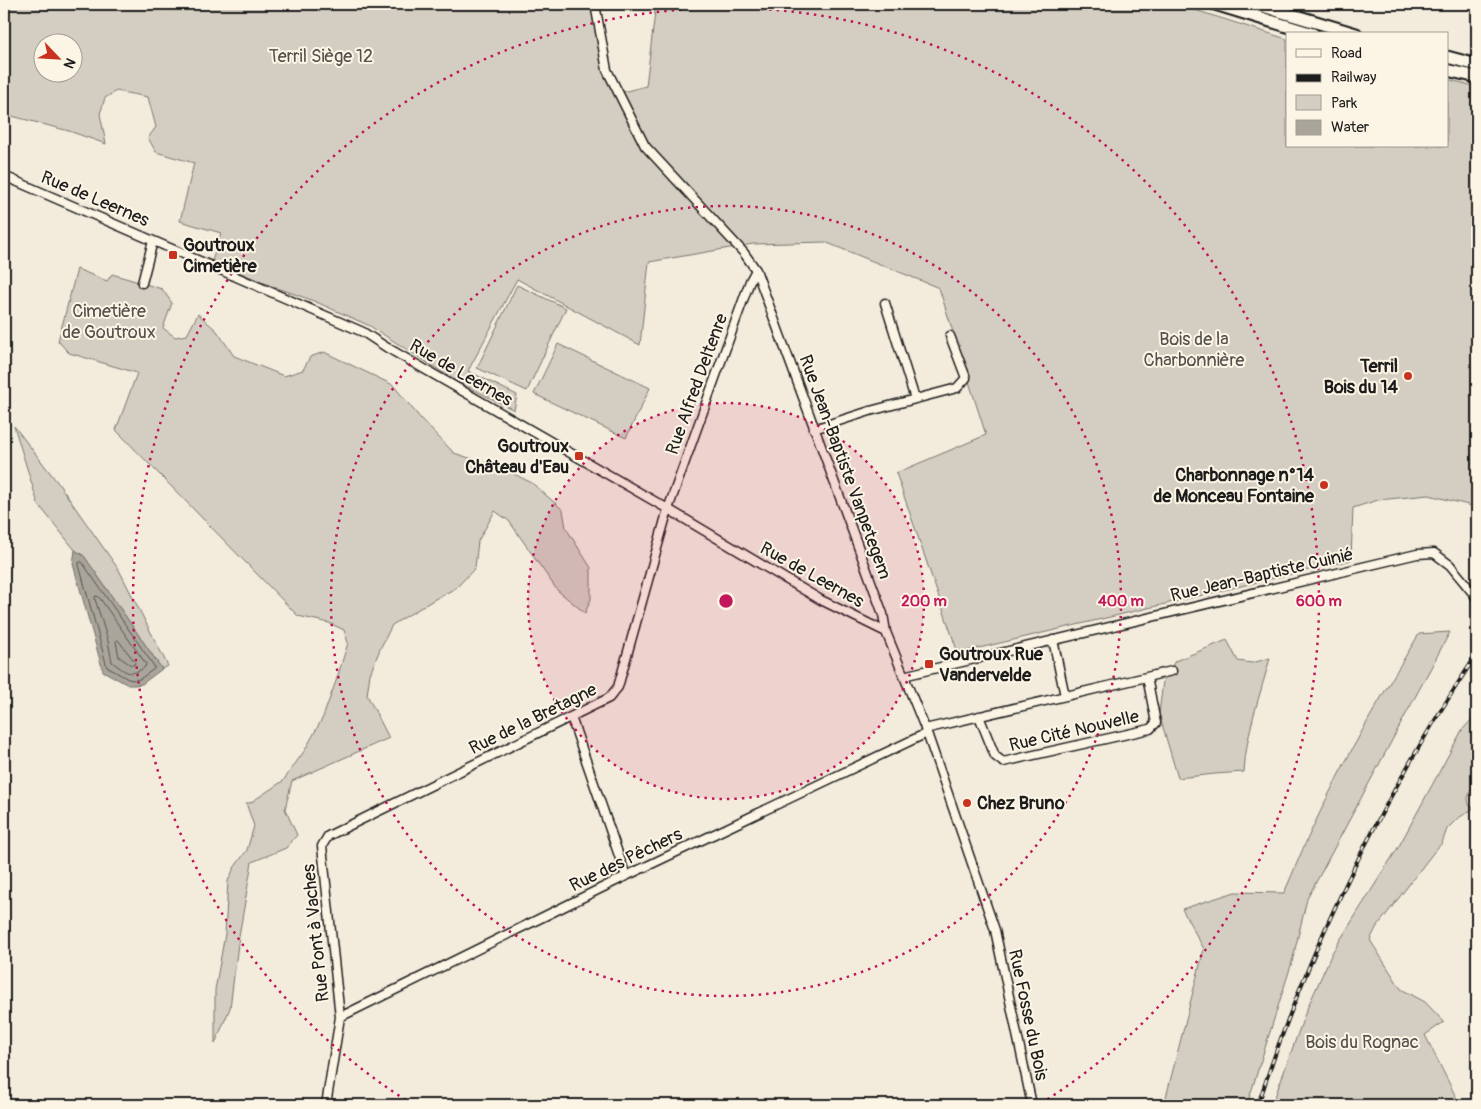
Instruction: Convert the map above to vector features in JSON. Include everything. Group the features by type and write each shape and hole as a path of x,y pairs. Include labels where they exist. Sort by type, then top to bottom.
{"highway":[{"path":"1215,4 1306,32"},
{"path":"1256,4 1349,32"},
{"path":"1448,58 1477,65"},
{"path":"1448,70 1477,77"}],"street":[{"name":"Rue Jean-Baptiste Vanpetegem","path":"595,4 608,70 645,146 744,253 756,270 883,614 886,632 926,731"},
{"name":"Rue de Leernes","path":"4,176 363,332 821,600 886,632"},
{"path":"142,283 153,241"},
{"name":"Rue Alfred Deltenre","path":"668,509 750,281 756,270"},
{"path":"885,303 915,399"},
{"path":"814,430 867,412 957,388 966,378 950,336"},
{"name":"Rue de la Bretagne","path":"322,846 328,836 609,698 618,687 668,509"},
{"name":"Rue Jean-Baptiste Cuinié","path":"903,676 1417,554 1434,553 1450,565 1477,598"},
{"path":"1053,640 1065,696"},
{"name":"Rue Cité Nouvelle","path":"926,731 979,716 1172,671"},
{"name":"Rue Cité Nouvelle","path":"979,716 995,756 1003,762 1150,729 1156,723 1147,677"},
{"path":"571,717 626,876"},
{"name":"Rue des Pêchers","path":"340,1017 926,731"},
{"name":"Rue Fosse du Bois","path":"926,731 995,930 1032,1105"},
{"name":"Rue Pont à Vaches","path":"322,846 340,1017 326,1105"}],"green space":[{"name":"Bois de la Charbonnière","path":"4,4 595,4 607,70 619,93 646,86 656,4 1176,4 1286,39 1286,148 1448,148 1448,79 1477,87 1477,509 1476,507 1429,495 1378,500 1353,508 1351,560 958,653 896,473 986,435 939,288 825,242 753,244 649,262 640,345 517,279 468,371 517,395 514,410 456,381 370,326 314,301 269,285 212,261 221,233 180,221 194,163 156,152 148,138 156,127 148,97 116,91 105,98 100,114 106,144 69,131 4,114"},
{"name":"Cimetière de Goutroux","path":"77,269 107,281 112,274 162,289 172,303 163,328 175,337 187,335 198,314 217,331 234,356 284,376 303,370 310,357 324,352 393,385 421,419 454,453 506,470 532,483 563,510 566,528 591,568 591,599 585,613 557,590 509,521 495,511 478,541 475,568 456,588 392,625 370,674 367,695 389,738 292,781 285,809 297,835 286,848 252,862 239,936 230,1008 215,1044 215,990 225,934 228,881 234,868 247,850 254,826 246,803 250,803 283,781 305,750 323,717 348,643 344,630 329,623 298,616 116,430 137,373 69,353 58,341"},
{"path":"517,285 566,308 527,391 477,368"},
{"path":"558,344 650,388 626,438 534,394"},
{"path":"14,426 58,483 119,570 168,666 162,669 84,556 75,550 38,504"},
{"path":"1450,632 1307,899 1292,962 1247,1105 1164,1105 1204,949 1182,909 1235,892 1284,893 1337,777 1419,634"},
{"path":"1227,640 1238,661 1252,663 1270,658 1250,729 1244,772 1178,778 1159,714 1163,681 1175,661"},
{"name":"Bois du Rognac","path":"1477,714 1477,773 1468,798 1469,805 1474,808 1457,819 1447,829 1442,843 1376,928 1370,940 1401,989 1425,1002 1444,1022 1425,1035 1460,1105 1272,1105 1306,1011 1332,953 1399,846 1462,730"}],"water":[{"path":"75,550 84,556 162,669 142,684 128,685 103,671 73,564"}],"railway":[{"path":"1258,1105 1301,987 1325,929 1352,872 1380,816 1411,761 1477,654"}],"place":[{"name":"Goutroux Cimetière","path":"173,255"},
{"name":"Terril Bois du 14","path":"1408,376"},
{"name":"Goutroux Château d'Eau","path":"579,456"},
{"name":"Charbonnage n°14 de Monceau Fontaine","path":"1324,485"},
{"name":"Goutroux Rue Vandervelde","path":"929,664"},
{"name":"Chez Bruno","path":"967,803"}],"park label":[{"name":"Terril Siège 12","path":"321,56"}]}
